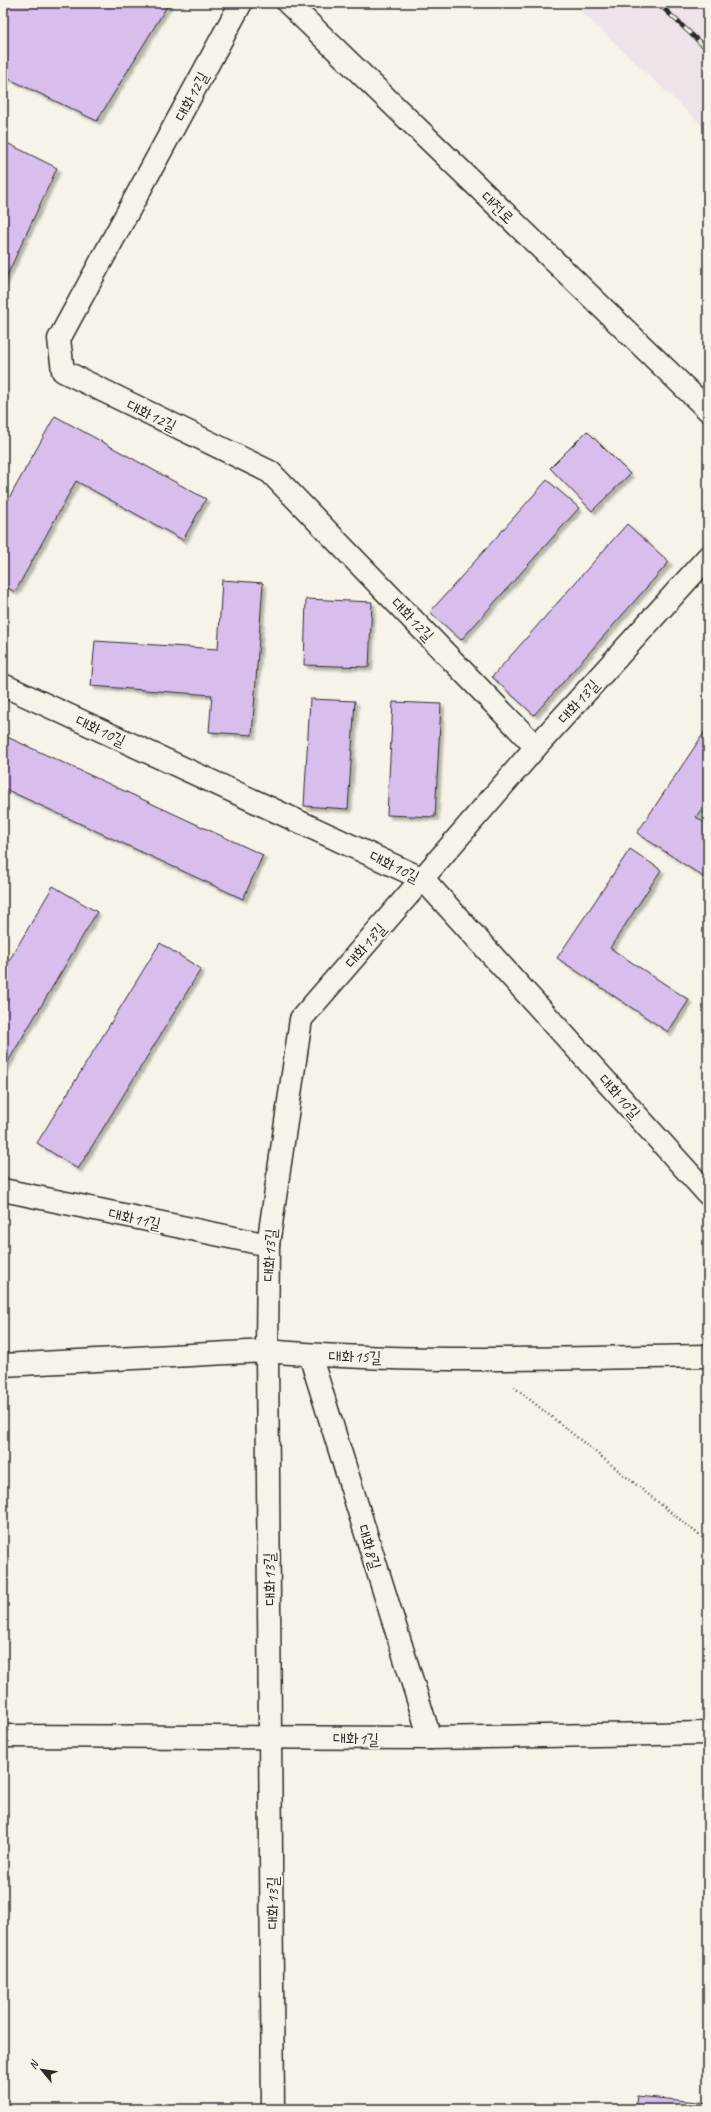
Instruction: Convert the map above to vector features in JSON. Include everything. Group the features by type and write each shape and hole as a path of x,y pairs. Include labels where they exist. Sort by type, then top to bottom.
{"street":[{"name":"대화12길","path":"242,3 60,339 63,371 270,472 536,747"},
{"name":"대전로","path":"288,3 708,410"},
{"name":"대화13길","path":"273,2109 267,1351 268,1246 301,1019 536,747 708,557"},
{"name":"대화10길","path":"3,686 423,879 708,1194"},
{"name":"대화11길","path":"3,1190 268,1246"},
{"name":"대화15길","path":"3,1365 267,1351 310,1355 477,1358 708,1356"},
{"name":"대화8길","path":"310,1355 430,1738"},
{"name":"대화1길","path":"3,1736 430,1738 708,1732"}],"path":[{"path":"477,1358 708,1542"}],"shaded area":[{"path":"572,3 708,3 708,131"}],"building":[{"path":"3,3 169,3 97,121 3,76"},
{"path":"3,141 57,168 3,284"},
{"path":"55,416 206,499 183,540 76,481 15,592 3,585 3,509"},
{"path":"587,431 630,474 592,511 550,468"},
{"path":"547,480 579,508 461,640 430,612"},
{"path":"627,524 669,562 534,715 492,677"},
{"path":"222,580 263,583 252,735 209,732 212,695 91,686 95,641 218,649"},
{"path":"306,599 372,602 369,667 304,665"},
{"path":"310,699 355,701 348,809 304,806"},
{"path":"393,702 441,704 435,817 387,815"},
{"path":"708,727 708,799 696,817 708,825 708,880 637,833"},
{"path":"3,735 263,855 243,899 3,788"},
{"path":"630,849 661,870 610,948 689,1000 668,1032 557,958"},
{"path":"53,886 97,912 3,1070 3,971"},
{"path":"160,943 201,969 78,1169 37,1143"},
{"path":"637,2096 708,2103 708,2109 635,2109"}],"railway":[{"path":"658,3 708,50"}]}
